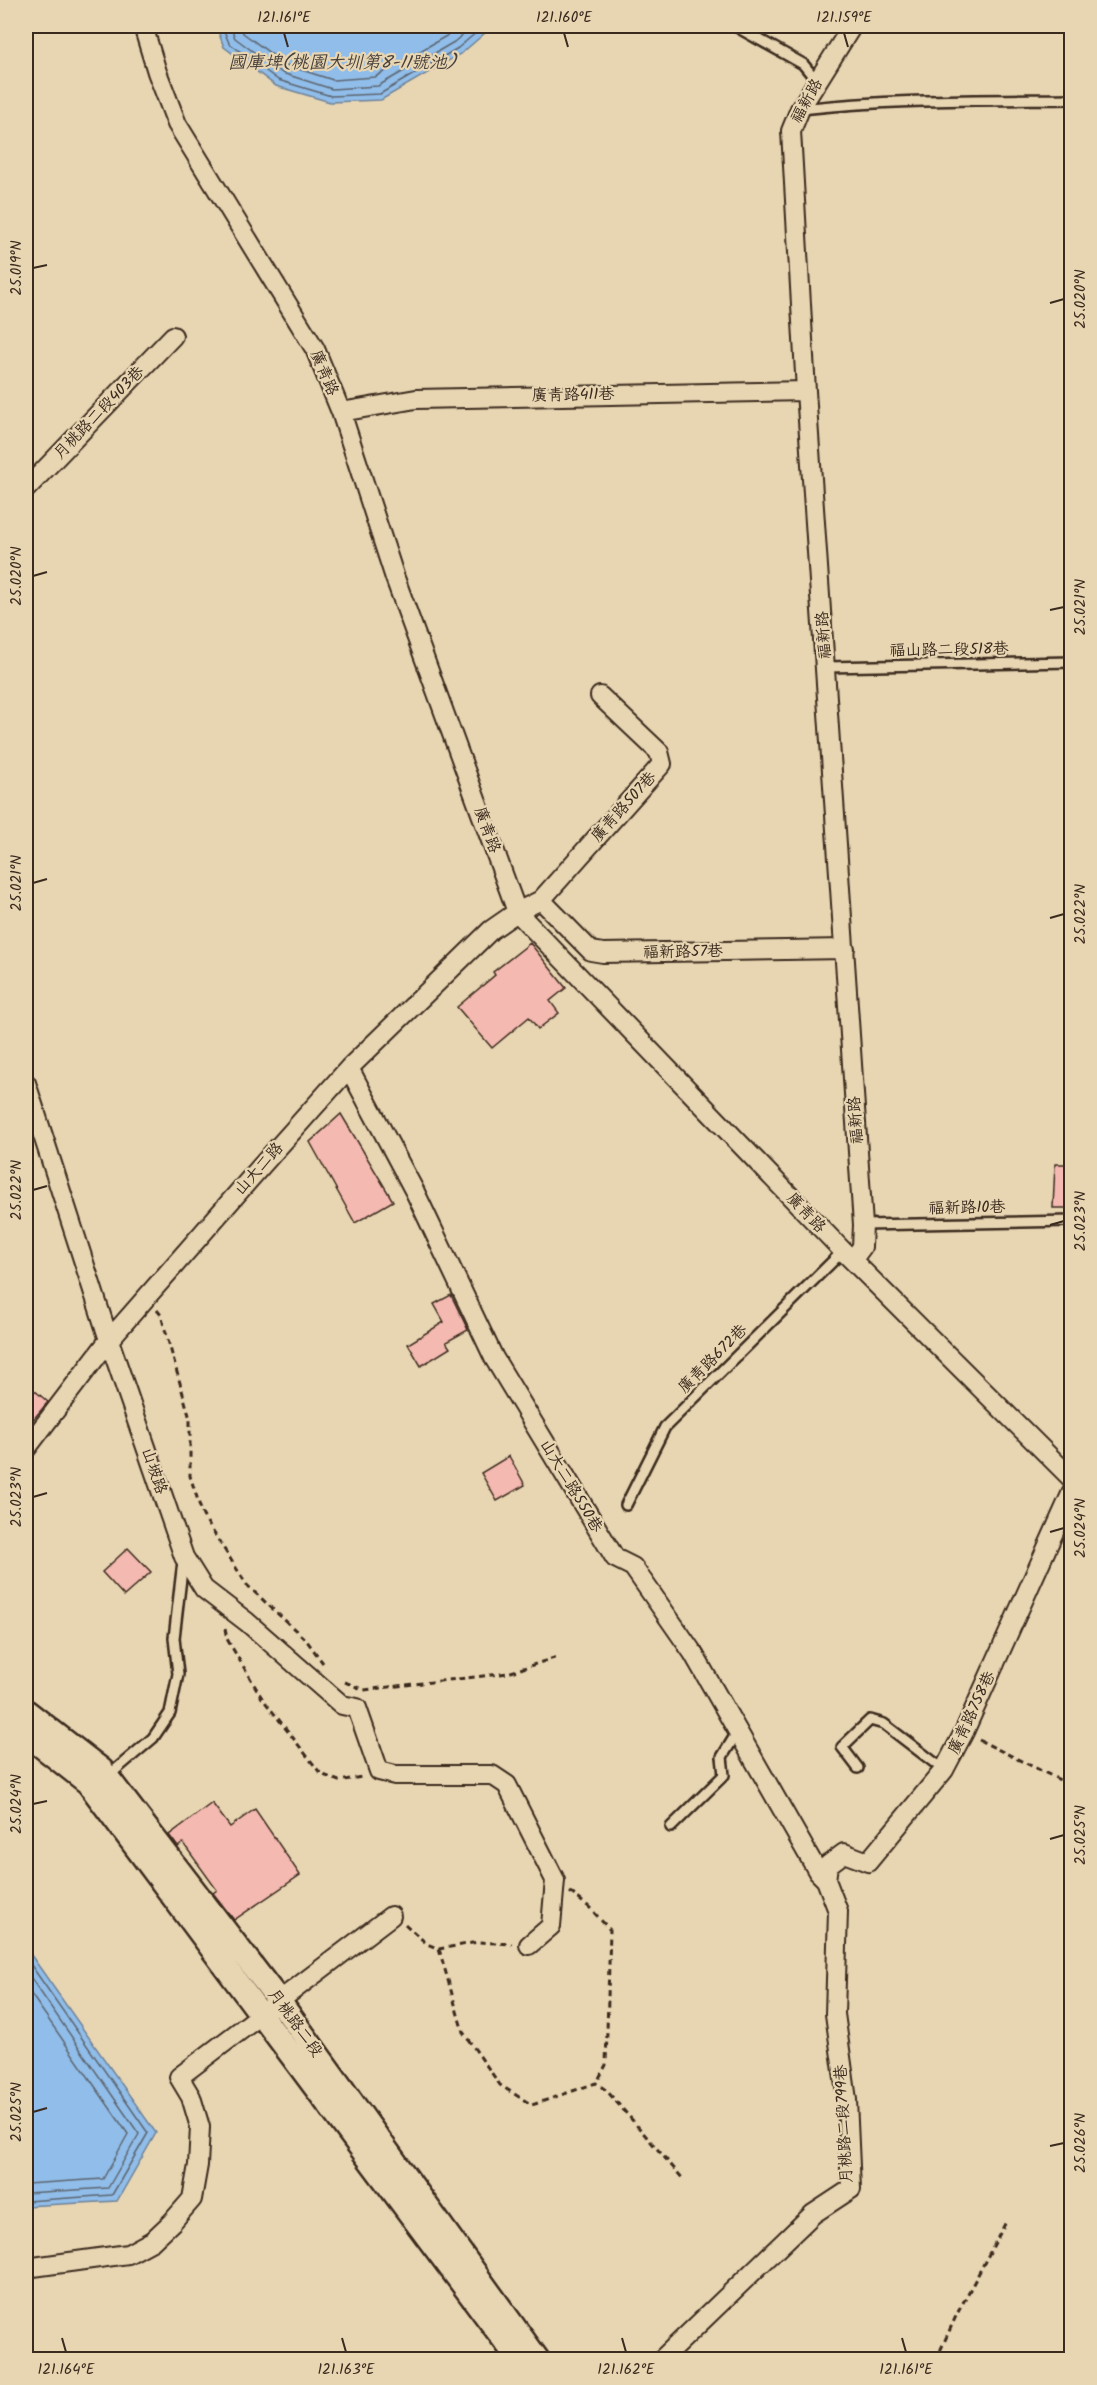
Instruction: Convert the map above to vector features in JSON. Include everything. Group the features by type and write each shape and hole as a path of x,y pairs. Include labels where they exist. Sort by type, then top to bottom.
{"street":[{"name":"廣青路","path":"143,26 157,72 177,124 315,349 341,412 395,578 517,912 848,1255 1071,1479"},
{"name":"福新路","path":"848,1255 862,1247 863,1225 806,391 791,131 800,110 852,26"},
{"name":"月桃路二段403巷","path":"26,489 173,336"},
{"name":"廣青路411巷","path":"341,412 416,399 806,391"},
{"name":"廣青路507巷","path":"517,912 542,900 662,764 659,752 600,696"},
{"name":"福新路57巷","path":"542,900 591,951 603,953 845,950"},
{"name":"山大二路","path":"26,1449 109,1340 349,1068 491,930 517,912"},
{"name":"山大二路550巷","path":"349,1068 415,1191 494,1358 615,1558 633,1567 693,1653 818,1872 826,1880"},
{"name":"山坡路","path":"26,1083 109,1340 184,1557 204,1589 326,1681 342,1705 357,1708 387,1773"},
{"name":"廣青路758巷","path":"826,1880 828,1865 844,1853 868,1862 944,1770 964,1732 1071,1492"},
{"name":"月桃路二段","path":"26,1711 102,1770 519,2360"},
{"name":"月桃路二段","path":"26,1734 88,1783 271,2008 538,2360"},
{"path":"387,1773 492,1775 507,1785 555,1880 551,1926 529,1945"},
{"name":"月桃路二段799巷","path":"662,2360 813,2214 851,2189 847,2100 835,2014 838,1911 826,1880"},
{"path":"26,2268 128,2254 152,2241 172,2222 192,2199 198,2165 200,2127 191,2097 179,2077 391,1916"}],"lane":[{"path":"735,26 803,64 817,81"},
{"path":"800,110 829,106 1071,99"},
{"name":"福山路二段518巷","path":"826,667 1071,663"},
{"name":"福新路10巷","path":"863,1225 1071,1221"},
{"name":"廣青路672巷","path":"626,1505 665,1427 848,1255"},
{"path":"107,1777 153,1738 170,1713 178,1674 174,1638 184,1557"},
{"path":"858,1768 842,1747 870,1720 884,1724 944,1770"},
{"path":"671,1827 724,1775 722,1757 738,1731"}],"path":[{"path":"147,1297 161,1315 190,1419 190,1476 203,1516 247,1585 307,1641 326,1681 364,1690 508,1672 560,1656"},
{"path":"219,1600 227,1639 262,1698 321,1774 339,1781 387,1773"},
{"path":"964,1732 1071,1786"},
{"path":"439,1949 463,2032 500,2085 532,2105 597,2083 606,2065 610,1930 589,1907 555,1880"},
{"path":"391,1916 405,1924 427,1944 439,1949 478,1942 529,1945"},
{"path":"597,2083 607,2091 684,2180"},
{"path":"936,2360 956,2316 1007,2220"}],"water":[{"name":"國庫埤(桃園大圳第8-11號池)","path":"216,26 493,26 462,53 381,100 330,102 276,86 224,47"},
{"path":"26,1948 156,2133 117,2201 26,2206"}],"building":[{"path":"530,943 566,988 550,1001 559,1013 538,1029 529,1017 492,1048 457,1007 495,975 493,972"},
{"path":"341,1114 393,1201 355,1223 310,1142"},
{"path":"1055,1164 1071,1164 1071,1208 1053,1208"},
{"path":"451,1295 468,1330 446,1342 450,1348 421,1366 408,1344 444,1322 434,1304"},
{"path":"26,1383 48,1402 26,1428"},
{"path":"509,1456 525,1485 497,1501 481,1473"},
{"path":"128,1548 151,1572 124,1596 102,1572"},
{"path":"212,1803 230,1827 255,1809 300,1875 234,1920 213,1893 217,1890 183,1843 178,1847 169,1835"}]}
